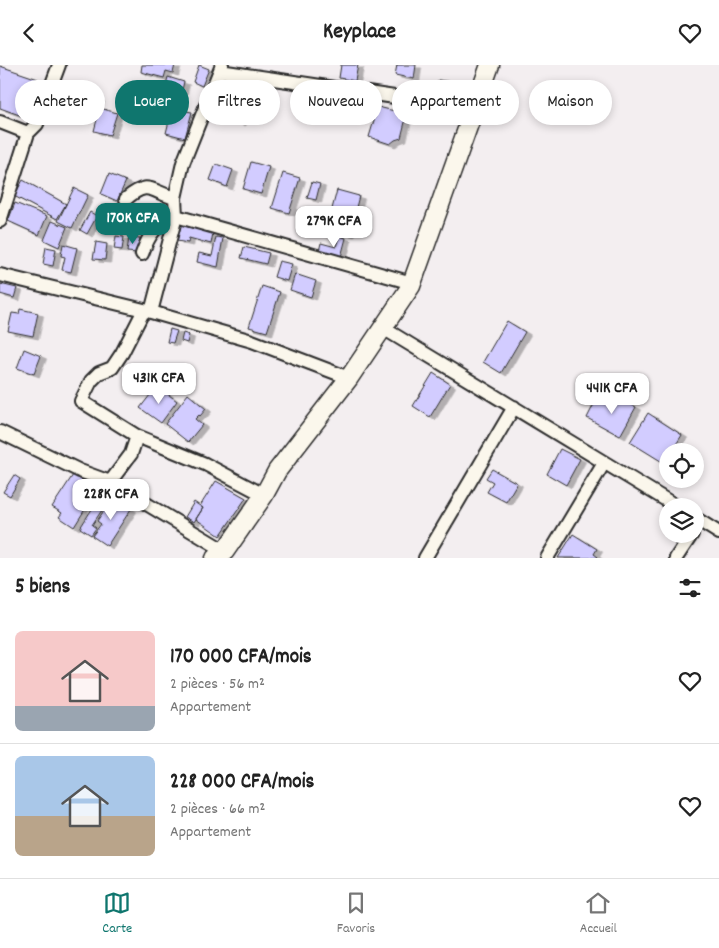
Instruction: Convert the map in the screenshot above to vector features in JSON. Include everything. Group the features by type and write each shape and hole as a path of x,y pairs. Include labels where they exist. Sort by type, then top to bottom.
{"street":[{"path":"0,221 28,133 36,124 59,65"},
{"path":"485,80 490,65"},
{"path":"264,495 204,465 137,436 81,401 91,381 99,373 112,368 122,353 135,325 147,311 176,216 175,197 183,163 221,68 392,96"},
{"path":"0,121 28,133"},
{"path":"0,432 80,471 110,482 218,556 264,495 277,471 349,378 412,283 469,125"},
{"path":"126,199 137,189 147,187 161,194 175,197"},
{"path":"142,254 154,228 160,223 176,216 412,283"},
{"path":"0,275 147,311 252,341 349,378"},
{"path":"383,327 663,498"},
{"path":"425,558 514,407"},
{"path":"110,482 131,454 137,436"},
{"path":"548,558 604,463"},
{"path":"704,526 719,533"},
{"path":"676,558 686,543"}],"building":[{"path":"142,65 175,65 173,73 166,71 164,78 141,72"},
{"path":"199,65 209,69 204,80 199,80 199,85 193,82"},
{"path":"341,65 358,65 355,80 339,78"},
{"path":"397,65 416,65 414,79 395,75"},
{"path":"0,66 38,79 15,80 15,113 0,108"},
{"path":"382,108 392,110 392,125 404,125 401,138 390,144 369,137 373,125 382,125"},
{"path":"105,109 115,112 110,135 94,131 96,125 105,125"},
{"path":"189,112 192,112 189,123"},
{"path":"168,125 188,125 185,138 166,133"},
{"path":"251,162 269,167 261,194 243,189"},
{"path":"216,164 233,170 227,187 210,180"},
{"path":"283,173 300,178 289,213 272,208"},
{"path":"109,174 126,181 117,201 101,194"},
{"path":"23,180 66,204 57,219 14,196"},
{"path":"312,182 320,184 316,200 307,198"},
{"path":"74,188 88,195 72,228 58,221"},
{"path":"337,190 359,196 349,234 327,228"},
{"path":"15,203 47,216 39,235 8,221"},
{"path":"119,209 131,209 131,226 119,226"},
{"path":"90,212 97,216 87,234 80,230"},
{"path":"52,221 67,227 59,247 44,240"},
{"path":"181,225 213,233 211,244 189,238 188,243 177,241"},
{"path":"116,236 124,237 122,250 114,249"},
{"path":"339,236 346,238 341,257 319,251 321,243 336,247"},
{"path":"129,237 140,238 137,253 127,252"},
{"path":"216,237 223,238 218,267 197,262 199,253 212,256"},
{"path":"96,242 107,244 105,260 93,259"},
{"path":"63,244 77,248 71,272 62,270 65,257 61,256"},
{"path":"46,247 56,249 53,266 43,264"},
{"path":"244,247 269,253 266,264 241,258"},
{"path":"279,261 292,264 287,281 274,277"},
{"path":"295,274 316,281 311,297 290,290"},
{"path":"0,284 17,288 14,298 0,294"},
{"path":"262,286 280,292 267,332 249,327"},
{"path":"20,309 38,313 33,336 8,331 12,313 19,314"},
{"path":"507,321 525,332 501,373 483,362"},
{"path":"170,329 177,331 173,343 167,342"},
{"path":"183,333 189,335 187,343 181,341"},
{"path":"24,349 41,356 34,374 17,368"},
{"path":"433,373 450,384 430,417 413,406"},
{"path":"157,386 177,401 161,423 140,408"},
{"path":"188,394 206,409 195,419 202,425 188,442 165,424"},
{"path":"597,398 614,407 619,398 636,407 620,436 587,418"},
{"path":"648,413 682,435 677,443 659,443 659,460 630,442"},
{"path":"560,449 580,459 566,485 547,474"},
{"path":"492,469 517,483 506,502 487,492 493,482 486,478"},
{"path":"14,475 20,479 10,496 3,492"},
{"path":"73,475 83,481 76,491 83,496 89,486 95,489 82,509 84,511 74,527 59,517 62,513 52,507"},
{"path":"216,481 246,498 220,536 196,519 203,508 200,506"},
{"path":"104,490 112,495 92,525 96,528 91,535 80,528"},
{"path":"113,497 131,509 107,546 92,536 101,524 97,521"},
{"path":"194,502 203,508 194,522 185,517"},
{"path":"573,534 597,549 594,554 598,557 558,558"}]}
